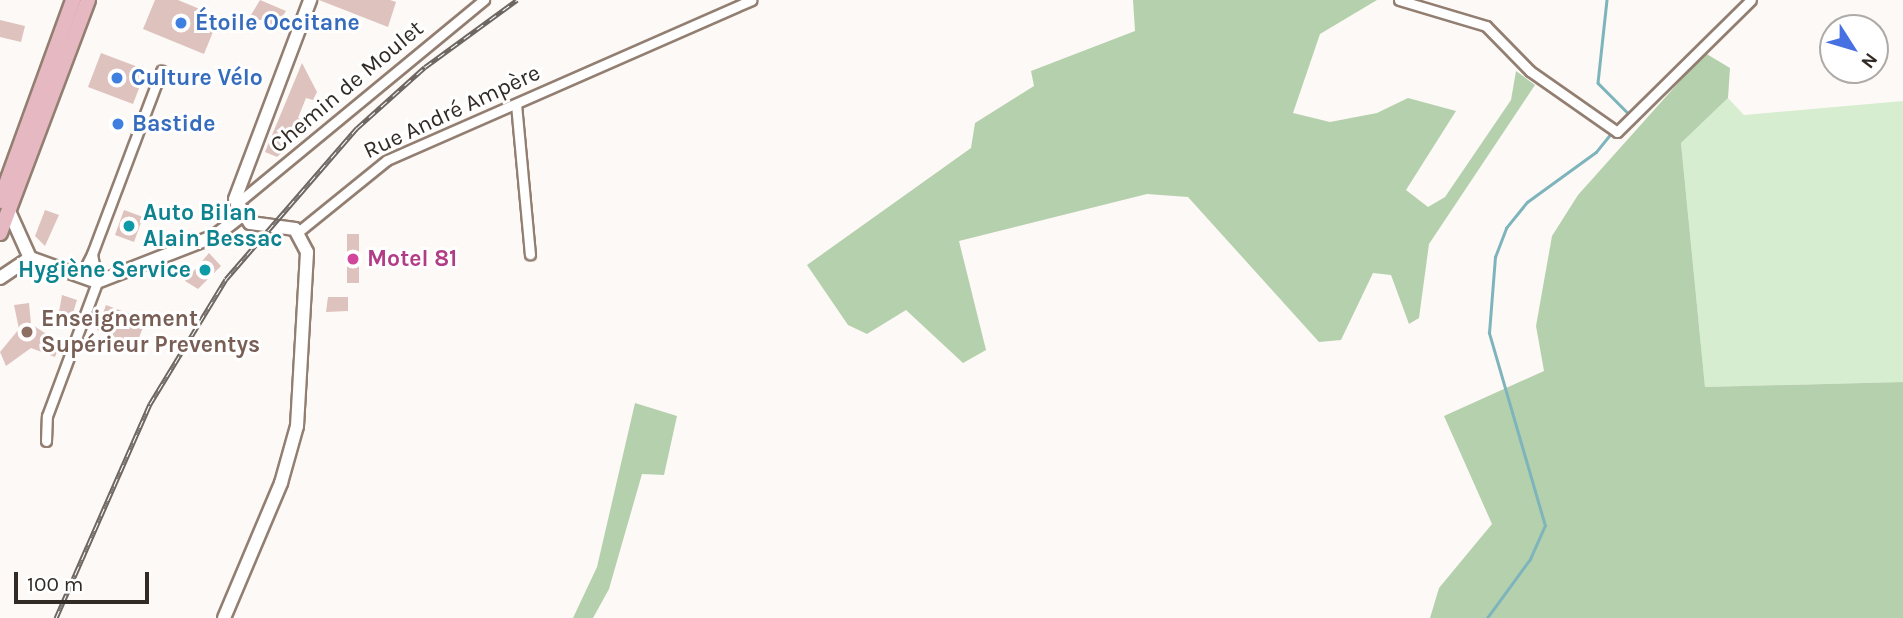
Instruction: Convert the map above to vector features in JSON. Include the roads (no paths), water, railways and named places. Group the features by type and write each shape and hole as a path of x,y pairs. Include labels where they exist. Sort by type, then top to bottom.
{"main road":[{"path":"0,233 4,205 73,0"},
{"path":"88,0 4,205 30,258 97,282 215,236 238,210 310,0"},
{"path":"224,618 281,483 297,426 307,252 298,232 238,210"},
{"path":"0,278 30,258"}],"street":[{"name":"Chemin de Moulet","path":"238,210 484,0"},
{"name":"Rue André Ampère","path":"298,232 374,168 751,0"},
{"path":"1399,0 1486,26 1530,71 1614,130 1751,0"},
{"path":"81,276 92,254 162,71"},
{"path":"516,104 530,254"},
{"path":"46,440 47,416 97,282 92,254"}],"waterway":[{"path":"1607,0 1598,83 1628,113"},
{"path":"1617,126 1744,0"},
{"path":"1487,618 1530,559 1545,526 1489,333 1495,257 1506,228 1527,202 1596,152 1613,131"}],"railway":[{"path":"56,618 150,404 226,279 357,128 425,67 517,0"}],"place":[{"name":"Étoile Occitane","path":"181,23"},
{"name":"Culture Vélo","path":"117,78"},
{"name":"Bastide","path":"118,124"},
{"name":"Auto Bilan Alain Bessac","path":"129,226"},
{"name":"Motel 81","path":"353,259"},
{"name":"Hygiène Service","path":"205,270"},
{"name":"Enseignement Supérieur Preventys","path":"27,332"}]}
